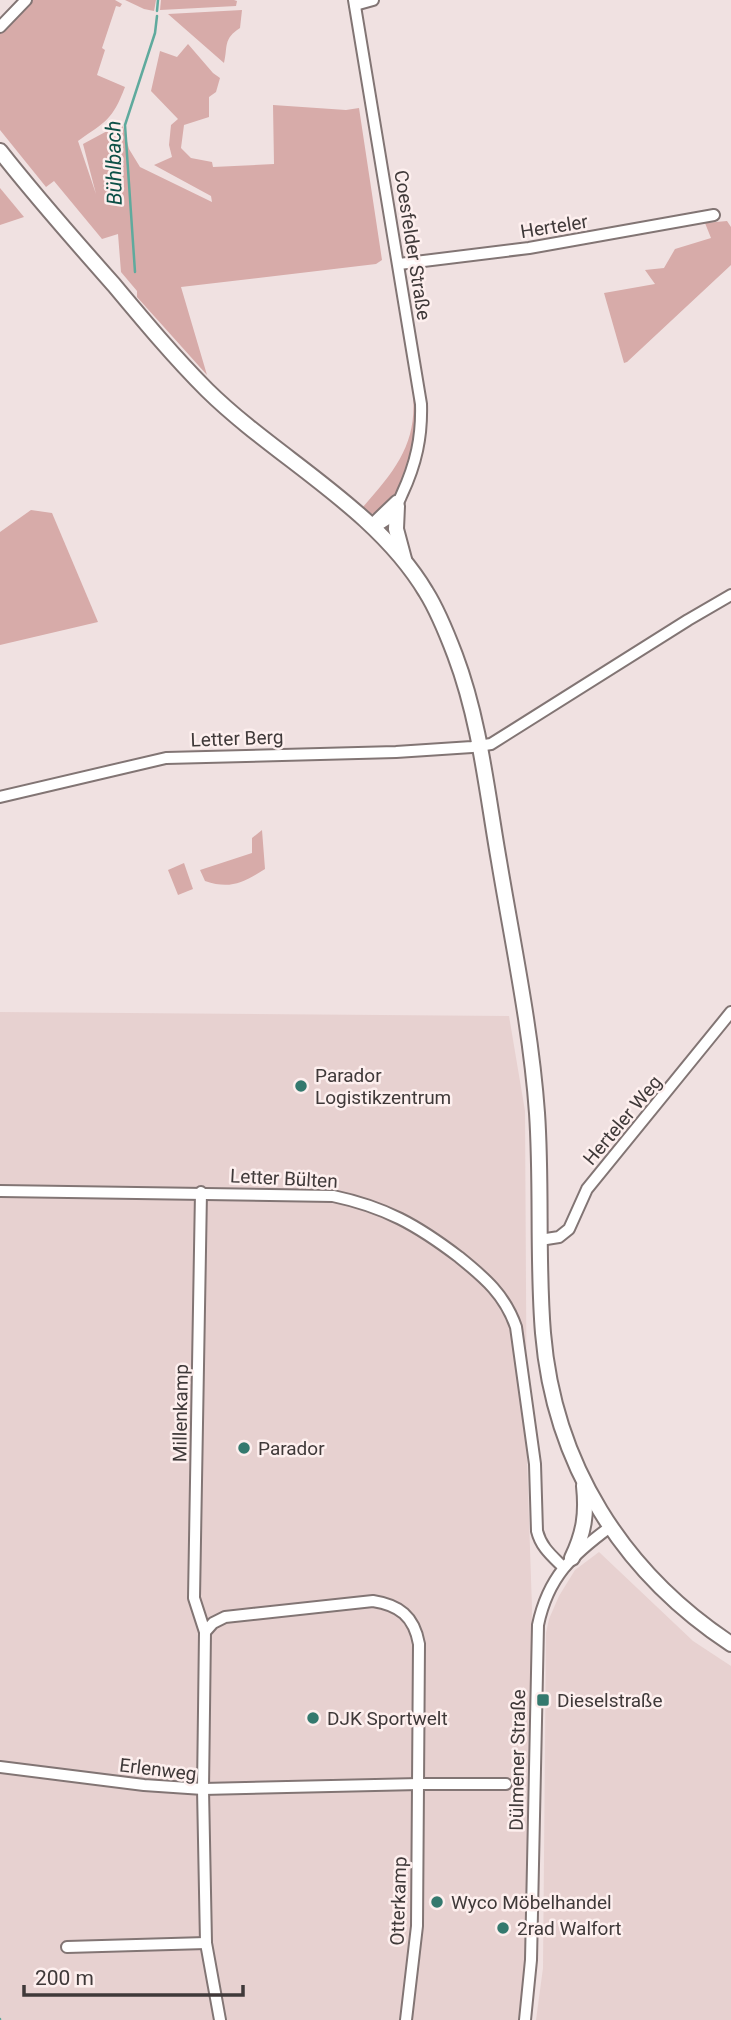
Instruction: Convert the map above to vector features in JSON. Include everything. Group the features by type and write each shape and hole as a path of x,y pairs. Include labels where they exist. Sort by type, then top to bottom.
{"main road":[{"path":"0,151 192,375 246,425 355,512 407,566 426,591 452,646 472,708 532,1069 538,1140 543,1336 550,1381 563,1434 583,1482 610,1527 643,1569 703,1626 731,1644"},
{"path":"400,500 396,529 407,566"},
{"path":"567,1562 582,1537 585,1524 586,1500 583,1482"}],"street":[{"path":"0,27 26,0"},
{"path":"355,3 373,0"},
{"name":"Coesfelder Straße","path":"355,3 420,395 422,424 417,458 400,500 370,526"},
{"name":"Herteler","path":"399,264 517,250 714,215"},
{"path":"479,746 501,739 731,595"},
{"name":"Letter Berg","path":"0,797 166,758 396,752 479,746"},
{"name":"Herteler Weg","path":"540,1240 559,1237 569,1229 587,1189 731,1012"},
{"name":"Letter Bülten","path":"0,1191 333,1196 362,1202 388,1212 428,1234 491,1283 511,1311 516,1327 535,1464 539,1541 567,1562"},
{"name":"Millenkamp","path":"201,1192 194,1598 205,1632"},
{"name":"Dülmener Straße","path":"525,2020 531,1960 537,1633 545,1598 567,1562 610,1527"},
{"path":"419,1784 419,1644 416,1631 406,1613 387,1603 373,1601 225,1617 213,1623 205,1632 203,1789 506,1784"},
{"name":"Erlenweg","path":"0,1767 144,1785 203,1789 206,1943 219,2020"},
{"name":"Otterkamp","path":"406,2020 416,1926 419,1784"},
{"path":"67,1947 206,1943"}],"shaded area":[{"path":"31,0 115,0 122,4 120,7 116,6 102,48 105,50 97,75 125,87 112,114 78,141 96,194 83,144 122,123 129,149 140,167 212,202 211,196 154,165 172,157 169,145 171,125 178,119 151,91 160,51 177,57 188,44 220,78 216,92 209,97 209,117 184,125 181,148 191,158 212,162 213,167 274,164 273,105 346,110 359,108 382,260 376,264 181,287 207,375 137,297 137,291 121,272 118,234 102,239 54,181 46,187 0,130 0,33"},
{"path":"125,0 156,0 154,11 144,9"},
{"path":"161,0 237,1 236,6 160,10"},
{"path":"242,10 240,28 227,43 224,63 168,14"},
{"path":"0,188 24,217 0,225"},
{"path":"727,221 731,227 731,265 624,363 604,293 655,284 645,270 664,268 675,249 711,238 705,223"},
{"path":"411,379 417,411 405,478 395,497 384,509 370,514 363,507 388,478 405,449 410,434 413,418"},
{"path":"31,510 52,513 98,622 0,645 0,532"},
{"path":"262,830 265,869 230,885 205,881 200,870 252,853 252,838"},
{"path":"184,863 193,889 178,895 168,870"},
{"path":"0,1012 509,1016 525,1111 527,1459 532,1608 526,2000 522,2020 0,2020"},
{"path":"599,1552 693,1641 731,1666 731,2020 536,2020 543,1968 546,1633 559,1596 575,1570"}],"waterway":[{"name":"Bühlbach","path":"157,11 158,0"},
{"name":"Bühlbach","path":"135,272 125,125 155,33 157,16"}],"place":[{"name":"Parador Logistikzentrum","path":"301,1086"},
{"name":"Parador","path":"244,1448"},
{"name":"Dieselstraße","path":"543,1700"},
{"name":"DJK Sportwelt","path":"313,1718"},
{"name":"Wyco Möbelhandel","path":"437,1902"},
{"name":"2rad Walfort","path":"503,1928"}]}
